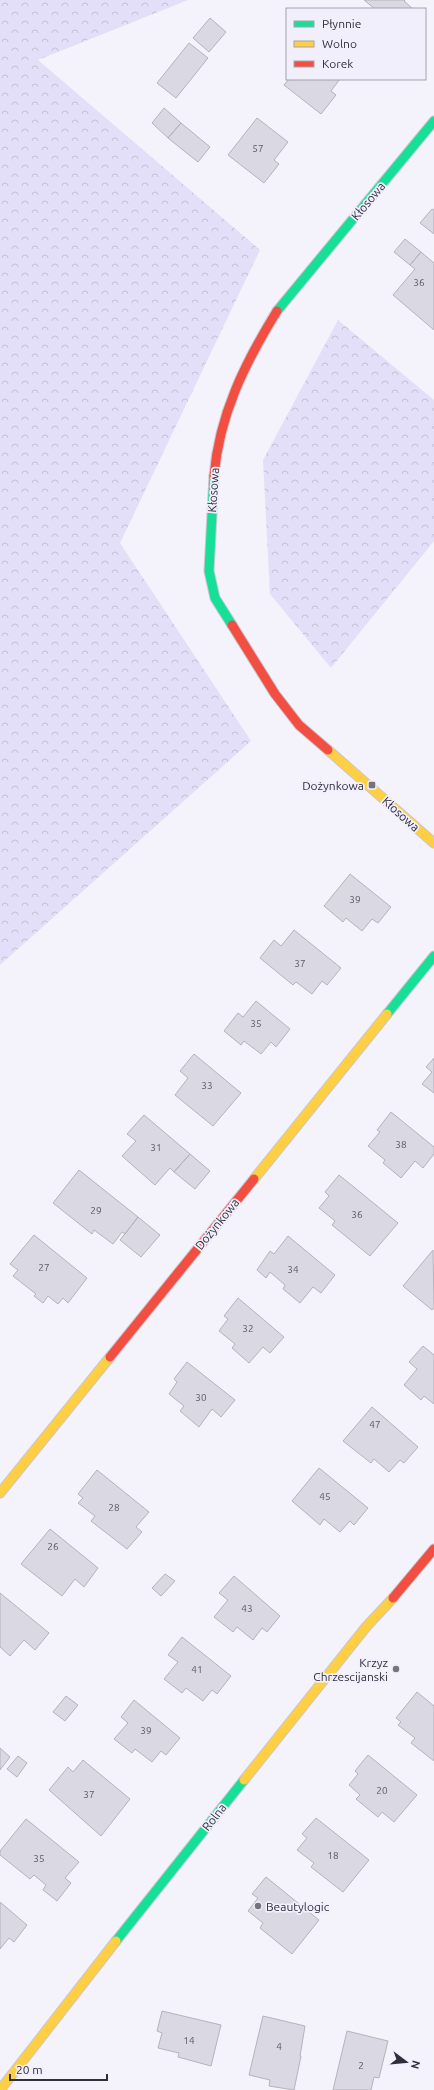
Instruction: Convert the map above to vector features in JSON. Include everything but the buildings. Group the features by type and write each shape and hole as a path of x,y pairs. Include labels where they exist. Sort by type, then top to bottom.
{"street":[{"name":"Kłosowa","path":"434,120 278,309 252,352 230,400 216,451 211,504 209,571 215,598 275,694 299,725 434,843"},
{"name":"Dożynkowa","path":"0,1492 434,956"},
{"name":"Rolna","path":"0,2090 30,2050 361,1633 434,1549"}],"green space":[{"path":"0,0 188,0 38,60 260,250 120,543 251,741 0,965"},
{"path":"338,320 434,400 434,541 331,668 270,594 263,460"}],"traffic: fast":[{"path":"277,311 434,121"},
{"path":"214,476 209,571 215,598 232,625"},
{"path":"387,1014 434,956"},
{"path":"116,1941 244,1780"}],"traffic: slow":[{"path":"328,750 434,843"},
{"path":"254,1179 387,1014"},
{"path":"0,1493 110,1357"},
{"path":"244,1780 366,1627 393,1598"},
{"path":"0,2090 116,1941"}],"traffic: jam":[{"path":"214,476 221,432 235,390 254,350 277,311"},
{"path":"232,625 275,694 299,725 328,750"},
{"path":"110,1357 254,1179"},
{"path":"393,1598 434,1549"}],"place":[{"name":"Dożynkowa","path":"372,785"},
{"name":"Krzyz Chrzescijanski","path":"396,1669"},
{"name":"Beautylogic","path":"258,1906"}]}
